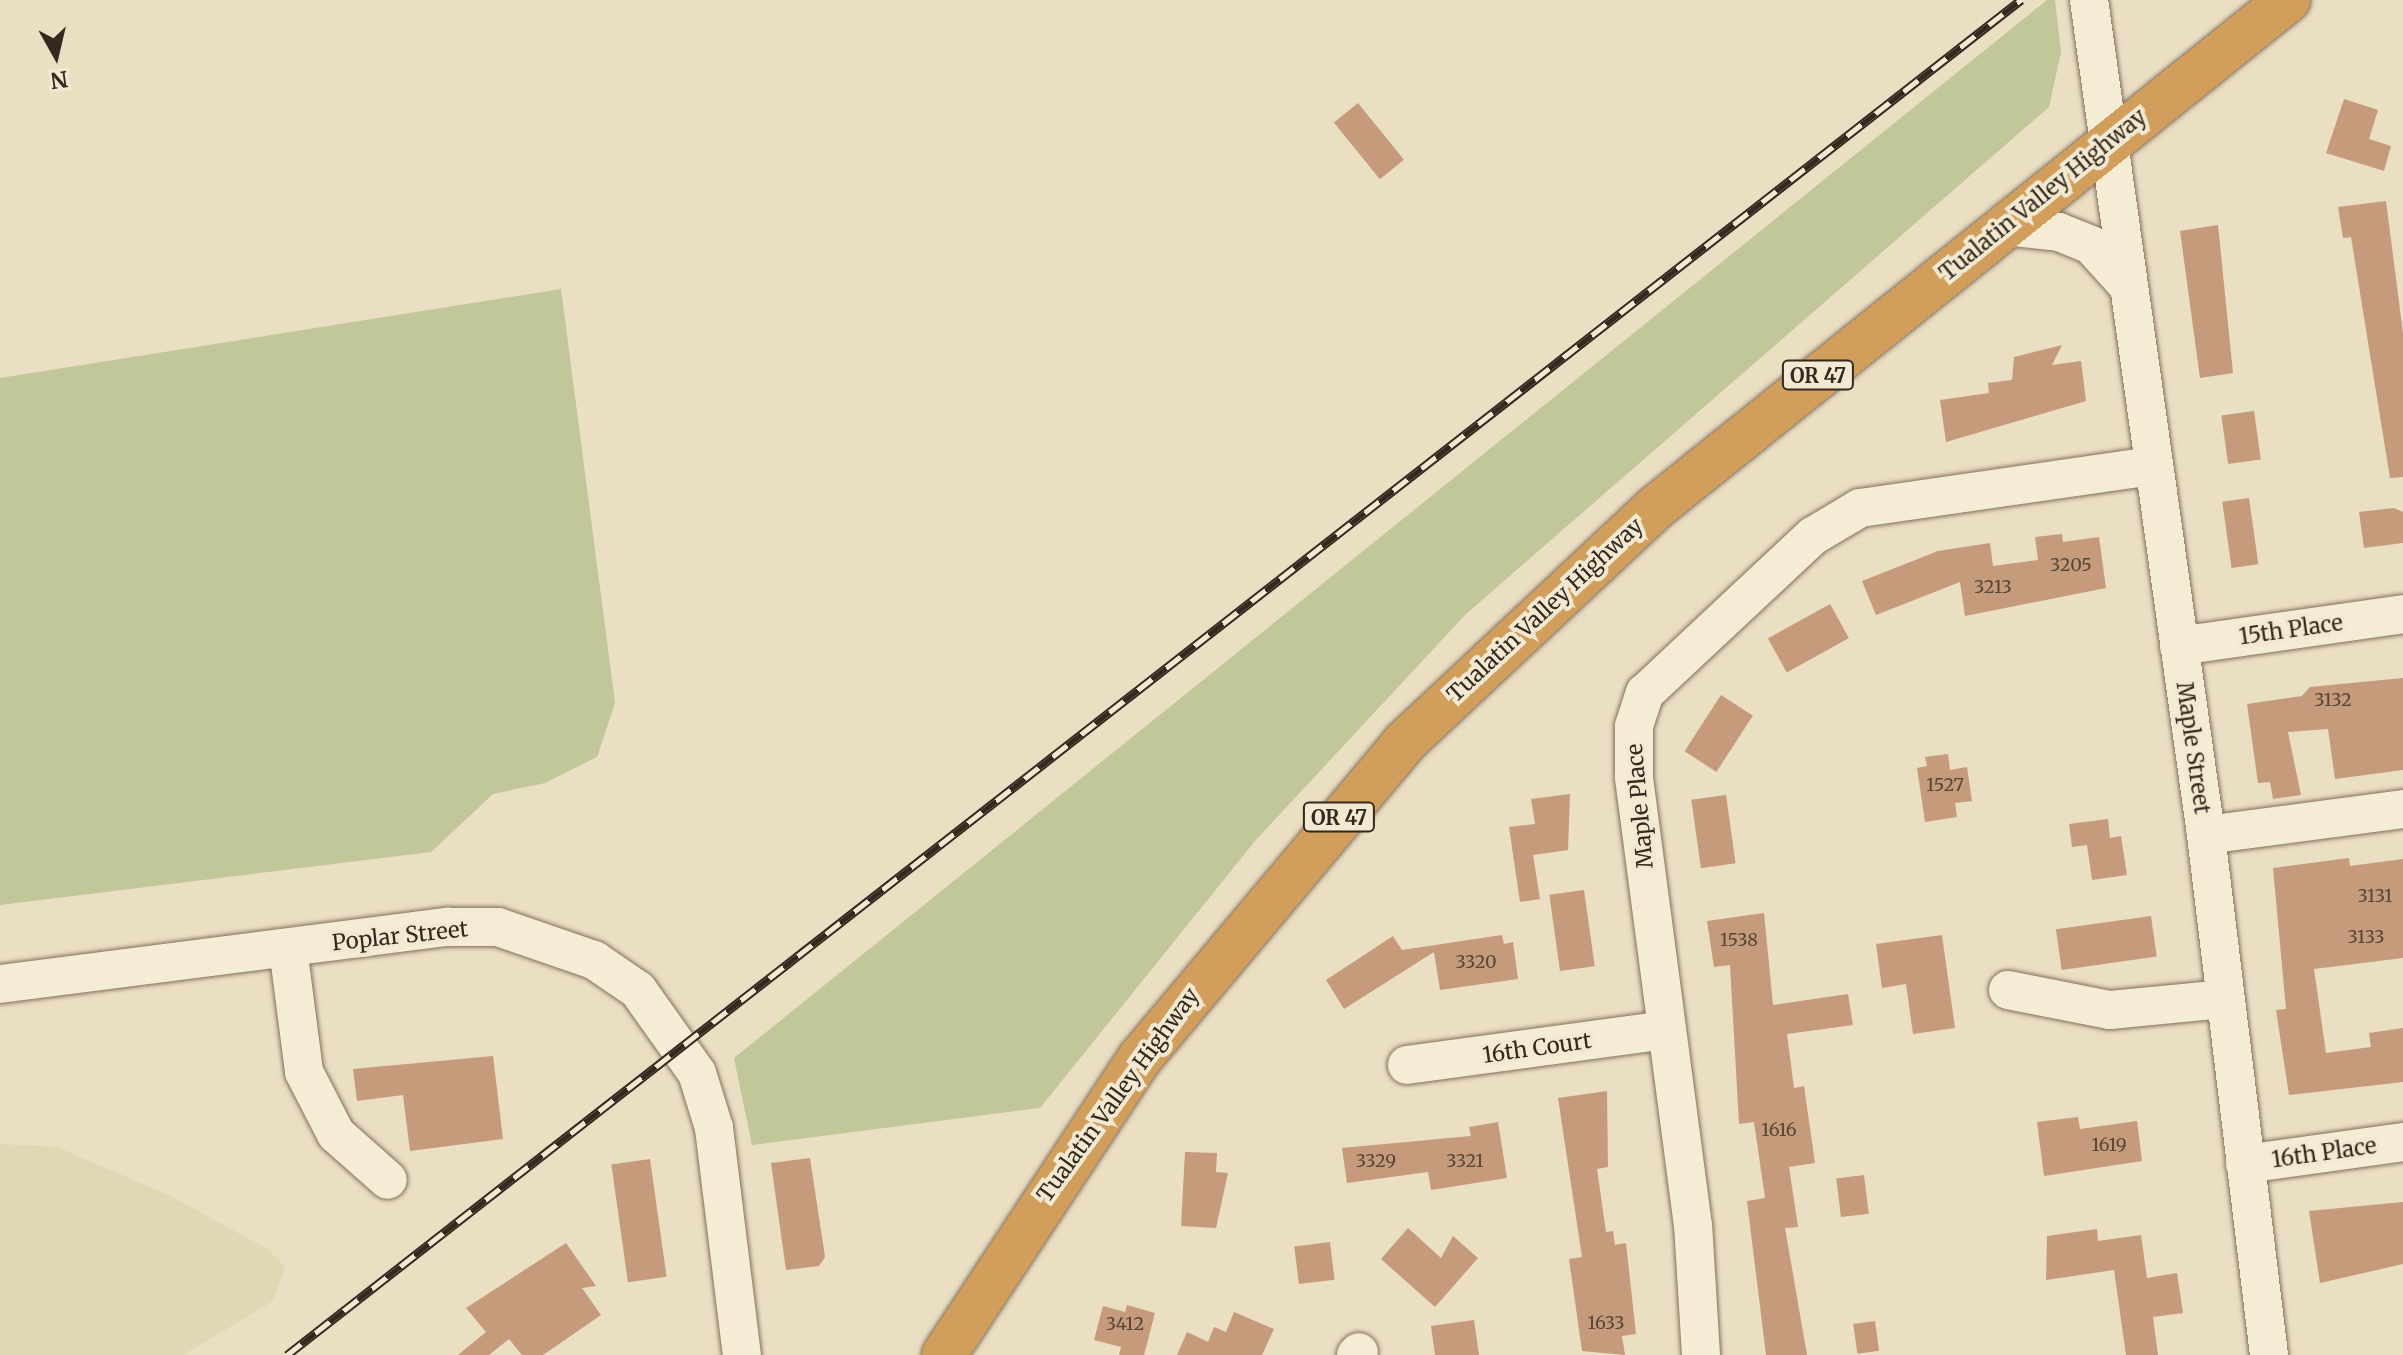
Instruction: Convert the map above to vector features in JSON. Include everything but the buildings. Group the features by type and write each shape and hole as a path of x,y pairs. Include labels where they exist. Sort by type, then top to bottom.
{"highway":[{"name":"Tualatin Valley Highway","path":"944,1355 1140,1058 1404,743 1655,508 2288,0"}],"street":[{"name":"Maple Street","path":"2089,0 2206,835 2269,1355"},
{"path":"2005,226 2059,232 2091,245 2129,287"},
{"name":"Maple Place","path":"1701,1355 1667,1030 1633,763 1636,717 1657,677 1813,536 1860,508 2153,466"},
{"name":"15th Place","path":"2179,646 2403,614"},
{"path":"2206,835 2403,809"},
{"name":"Poplar Street","path":"0,984 288,948 498,927 567,946 638,990 671,1028 705,1096 739,1355"},
{"path":"288,948 304,1072 336,1134 388,1180"},
{"path":"2008,990 2110,1010 2225,999"},
{"name":"16th Court","path":"1407,1065 1667,1030"},
{"name":"16th Place","path":"2245,1164 2403,1142"}],"shaded area":[{"path":"0,1144 57,1147 169,1195 267,1249 285,1267 273,1301 183,1355 0,1355"}],"green space":[{"path":"2047,0 2055,0 2061,52 2049,107 1466,614 1255,841 1040,1108 752,1145 734,1058"},
{"path":"561,289 615,703 597,757 545,783 493,794 431,852 0,905 0,378"}],"railway":[{"path":"287,1355 2021,0"}]}
